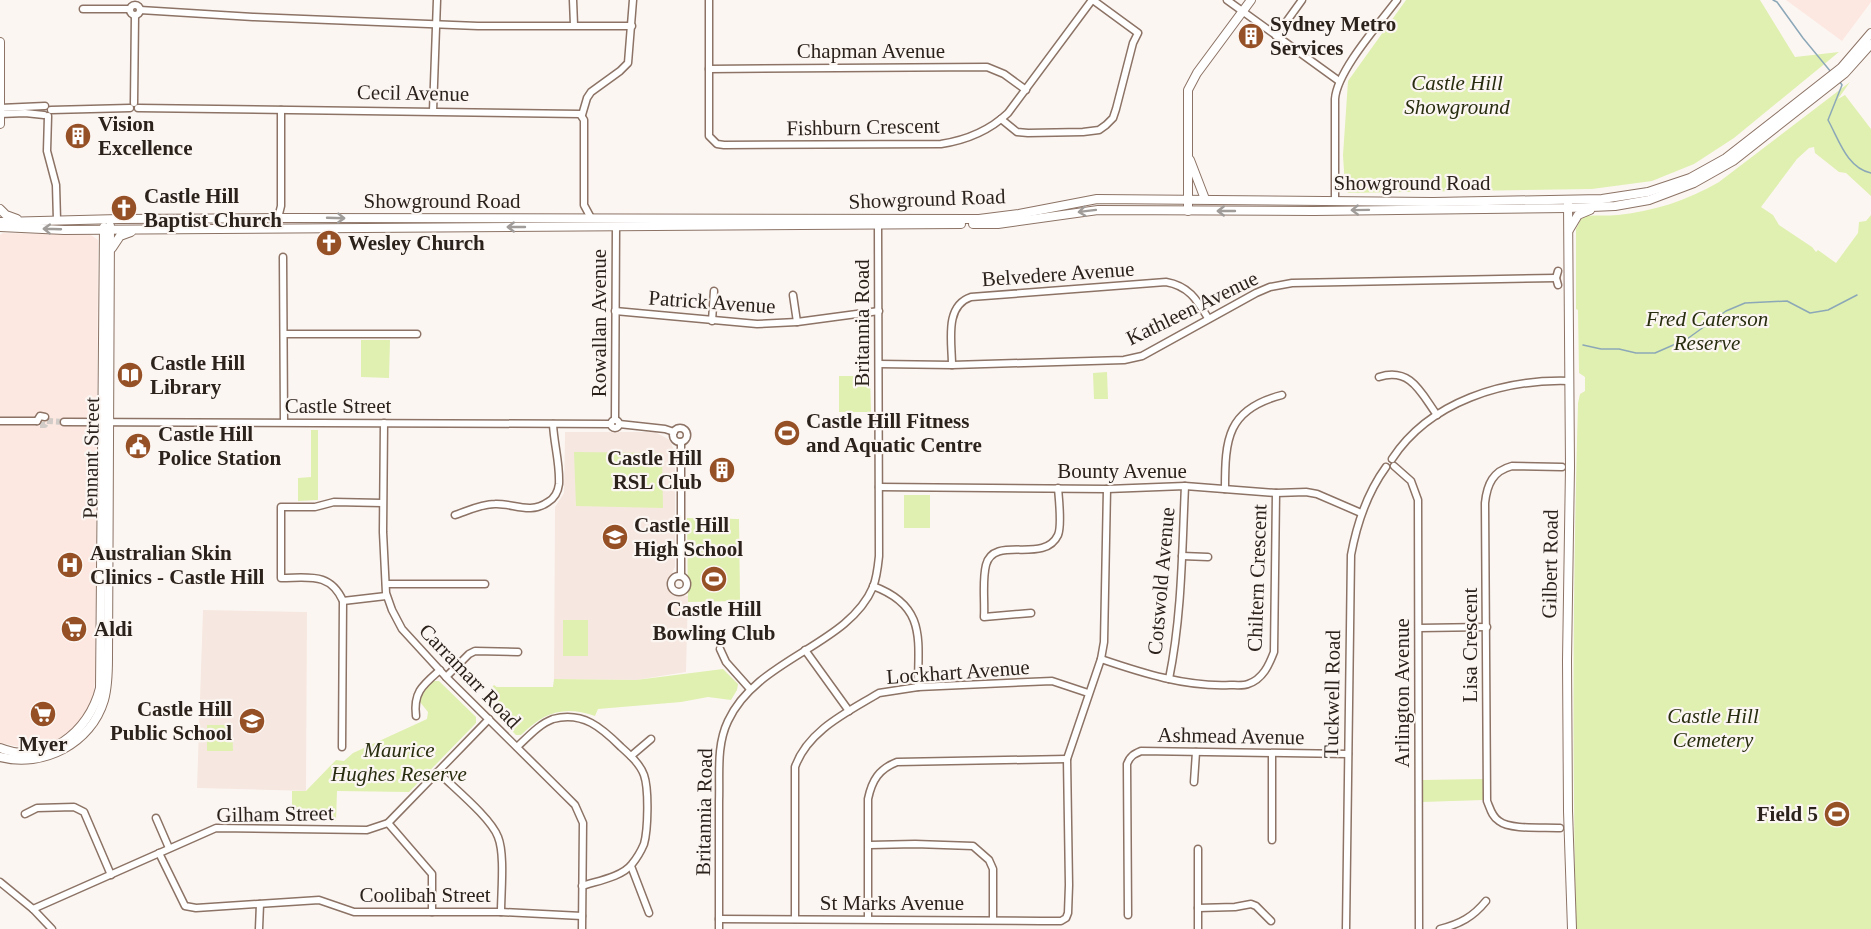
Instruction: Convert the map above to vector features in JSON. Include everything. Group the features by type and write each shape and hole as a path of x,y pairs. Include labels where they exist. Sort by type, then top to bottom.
{"main road":[{"path":"1188,211 1188,97 1191,83 1251,0"},
{"name":"Showground Road","path":"1843,71 1871,33"},
{"path":"0,42 0,124"},
{"name":"Showground Road","path":"0,222 107,219 591,218 616,222 998,224 1098,210 1188,211 1335,206 1568,204 1600,207 1649,200 1674,192 1714,173 1733,161 1824,87 1871,44"},
{"name":"Showground Road","path":"1568,204 1625,197 1690,178 1726,158 1824,87"},
{"path":"1188,156 1205,199"},
{"name":"Showground Road","path":"0,227 295,228 979,219 998,218 1097,199 1205,199 1335,206"},
{"name":"Gilbert Road","path":"1568,204 1567,660 1568,811 1572,929"},
{"path":"1568,232 1578,215 1600,207"},
{"path":"0,209 8,216 24,221"},
{"path":"278,218 288,226 295,228"},
{"path":"107,219 107,229"},
{"name":"Pennant Street","path":"0,748 28,752 45,750 59,744 82,727 97,700 100,678 111,262 107,229"},
{"name":"Pennant Street","path":"0,757 37,759 62,750 89,728 104,700 108,658 107,229"},
{"path":"111,262 113,245 120,236 150,229"}],"street":[{"path":"433,111 437,0"},
{"path":"573,0 574,25"},
{"path":"591,218 584,205 584,120 582,115 591,92 625,68 628,63 633,0"},
{"name":"Fishburn Crescent","path":"709,0 708,136 717,144 941,144 967,138 1001,119 1026,90 1092,0"},
{"path":"1001,119 1017,132 1028,133 1099,130 1113,118 1133,43 1138,33 1092,0"},
{"path":"1227,0 1339,81"},
{"path":"1276,36 1302,0"},
{"path":"1335,206 1335,99 1339,81 1397,0"},
{"path":"134,106 135,8"},
{"path":"83,9 135,8 265,18 478,27 632,26"},
{"name":"Chapman Avenue","path":"710,69 987,67 1004,74 1026,90"},
{"name":"Cecil Avenue","path":"0,114 134,106 574,113 582,115"},
{"name":"Cecil Avenue","path":"0,108 47,112"},
{"path":"278,218 281,110"},
{"path":"47,112 47,151 56,185 57,220"},
{"path":"571,218 579,214 584,205"},
{"path":"280,206 288,218"},
{"name":"Rowallan Avenue","path":"615,423 616,222"},
{"name":"Britannia Road","path":"719,929 720,751 725,729 731,716 750,689 852,617 873,586 879,556 878,225"},
{"path":"283,257 284,422"},
{"name":"Kathleen Avenue","path":"879,364 951,365 1124,360 1142,356 1263,290 1292,283 1557,278"},
{"name":"Belvedere Avenue","path":"951,365 952,316 957,306 971,297 1166,282 1182,286 1190,292 1208,318"},
{"path":"712,321 714,291"},
{"path":"793,295 797,322"},
{"name":"Patrick Avenue","path":"615,311 757,324 797,322 879,311"},
{"path":"284,334 417,334"},
{"path":"1379,377 1390,373 1402,375 1410,380 1437,415"},
{"path":"1393,462 1408,439 1437,415 1467,399 1500,387 1530,382 1569,381"},
{"path":"1225,489 1225,453 1230,431 1246,411 1264,399 1282,394"},
{"path":"0,421 38,423 40,416 45,417"},
{"name":"Castle Street","path":"64,422 615,423 674,432"},
{"name":"Carramarr Road","path":"384,423 382,502 386,596 402,629 446,677 575,805 580,813 583,823 582,929"},
{"path":"454,515 492,504 536,508 552,499 558,491 559,467 553,424"},
{"path":"679,428 686,432 686,439 681,442 675,440 674,432 679,428"},
{"path":"681,442 681,576"},
{"name":"Tuckwell Road","path":"1346,929 1350,570 1354,538 1361,513 1377,479 1386,467 1385,460 1393,462"},
{"name":"Arlington Avenue","path":"1393,462 1411,482 1418,500 1419,929"},
{"name":"Lisa Crescent","path":"1560,828 1511,826 1499,822 1487,801 1485,503 1491,480 1496,473 1512,466 1562,467"},
{"name":"Bounty Avenue","path":"879,487 1107,489 1185,486 1276,493 1311,492 1361,513"},
{"name":"Cotswold Avenue","path":"1169,679 1176,645 1185,486"},
{"path":"1031,613 984,617 986,566 995,553 1002,550 1042,549 1054,541 1059,531 1058,488"},
{"path":"868,918 870,845 868,799 871,785 880,771 897,762 1066,759 1101,659 1104,642 1107,489"},
{"name":"Chiltern Crescent","path":"1101,659 1188,683 1248,684 1268,669 1274,652 1276,493"},
{"path":"342,747 343,601 335,586 327,580 281,578 281,507 315,507 334,502 382,502"},
{"path":"1182,556 1208,557"},
{"path":"386,584 485,584"},
{"path":"873,586 896,597 912,614 918,642 918,687"},
{"path":"343,601 386,596"},
{"path":"912,614 919,609"},
{"path":"1419,628 1487,627"},
{"path":"720,649 726,662 750,689"},
{"path":"805,650 849,711"},
{"path":"446,677 476,651 518,652"},
{"path":"416,716 414,704 417,694 440,670"},
{"name":"Lockhart Avenue","path":"795,919 795,767 807,743 849,711 879,693 918,687 1052,681 1088,693"},
{"path":"517,747 540,726 552,720 567,717 582,718 600,727 631,756 645,776 645,841 641,852 631,866 582,886"},
{"path":"432,912 432,874 388,823 489,719"},
{"path":"631,756 651,739"},
{"name":"Ashmead Avenue","path":"1128,915 1127,764 1129,757 1141,751 1348,754"},
{"path":"1194,782 1196,752"},
{"path":"1272,754 1272,840"},
{"name":"St Marks Avenue","path":"719,919 868,918 1041,921 1065,919 1068,913 1069,885 1066,759"},
{"path":"438,772 490,824 498,836 501,848 501,912"},
{"path":"25,814 37,808 74,807 84,812 111,874"},
{"path":"156,818 170,848"},
{"name":"Gilham Street","path":"33,909 200,834 225,827 367,830 388,823"},
{"path":"870,845 973,846 989,860 993,869 993,920"},
{"path":"1198,849 1198,929"},
{"name":"Coolibah Street","path":"159,853 185,906 196,908 319,900 354,912 501,912 582,916"},
{"path":"631,866 649,912"},
{"path":"0,882 33,909 52,929"},
{"path":"1440,929 1462,923 1486,901"},
{"path":"259,929 260,904"},
{"path":"1198,908 1251,904 1271,921"},
{"path":"1041,921 1041,929"}],"shaded area":[{"path":"1786,0 1871,0 1871,2 1842,41"},
{"path":"3,233 91,235 98,240 97,412 93,414 94,429 97,434 93,700 83,718 71,732 56,741 26,748 0,743 0,235"},
{"name":"Castle Hill High School","path":"565,432 655,432 670,440 675,453 675,567 667,583 671,593 688,596 686,672 636,680 554,679 555,507 564,493"},
{"name":"Castle Hill Public School","path":"203,610 307,612 306,791 197,788"}],"green space":[{"name":"Castle Hill Showground","path":"1406,0 1760,0 1795,57 1839,52 1734,138 1694,164 1652,181 1592,189 1348,193 1345,188 1343,155 1348,81"},
{"path":"1850,82 1838,99 1845,95 1871,129 1871,196 1846,173 1839,172 1815,153 1814,147 1809,148 1797,159 1761,207 1773,215 1779,225 1816,252 1818,250 1836,263 1858,233 1859,222 1866,221 1871,215 1871,929 1576,929 1575,534 1578,403 1580,394 1585,391 1585,377 1579,373 1576,229 1581,219 1586,216 1644,211 1682,200 1707,189"},
{"path":"361,340 390,340 389,378 361,377"},
{"path":"1107,372 1108,399 1094,399 1093,373"},
{"path":"839,376 870,376 871,412 839,412"},
{"path":"311,430 318,430 318,500 298,501 298,478 311,477"},
{"path":"574,452 662,453 663,508 576,506"},
{"path":"904,495 930,495 930,528 904,528"},
{"name":"Castle Hill Bowling Club","path":"687,518 739,519 740,601 688,602"},
{"path":"563,620 588,620 588,656 563,656"},
{"path":"723,669 738,684 731,700 708,697 681,702 598,709 595,716 564,711 546,716 521,735 516,735 481,699 494,685 497,687 553,687 554,679 636,680"},
{"name":"Maurice Hughes Reserve","path":"433,681 439,681 476,717 476,723 409,792 337,791 336,821 292,820 292,791 306,791 336,760 344,761 353,753 427,719 428,712 419,697"},
{"path":"207,725 232,725 233,751 207,751"},
{"path":"1483,779 1484,800 1422,802 1422,780"}],"waterway":[{"path":"1773,0 1777,2 1831,72"},
{"path":"1840,82 1842,85 1828,120 1850,159 1863,170 1871,173"},
{"path":"1583,345 1636,353 1655,353 1687,339 1726,311 1745,303 1787,301 1810,313 1828,310 1857,295"}],"tunnel":[{"path":"47,421 64,422"},
{"path":"40,425 45,425 47,421"}],"place":[{"name":"Sydney Metro Services","path":"1251,36"},
{"name":"Vision Excellence","path":"78,136"},
{"name":"Castle Hill Baptist Church","path":"124,208"},
{"name":"Wesley Church","path":"329,243"},
{"name":"Castle Hill Library","path":"130,375"},
{"name":"Castle Hill Fitness and Aquatic Centre","path":"787,433"},
{"name":"Castle Hill Police Station","path":"138,446"},
{"name":"Castle Hill RSL Club","path":"722,470"},
{"name":"Castle Hill High School","path":"615,537"},
{"name":"Australian Skin Clinics - Castle Hill","path":"70,565"},
{"name":"Castle Hill Bowling Club","path":"714,579"},
{"name":"Aldi","path":"74,629"},
{"name":"Myer","path":"43,714"},
{"name":"Castle Hill Public School","path":"252,721"},
{"name":"Field 5","path":"1837,814"}],"park label":[{"name":"Fred Caterson Reserve","path":"1707,331"},
{"name":"Castle Hill Cemetery","path":"1713,728"}]}
